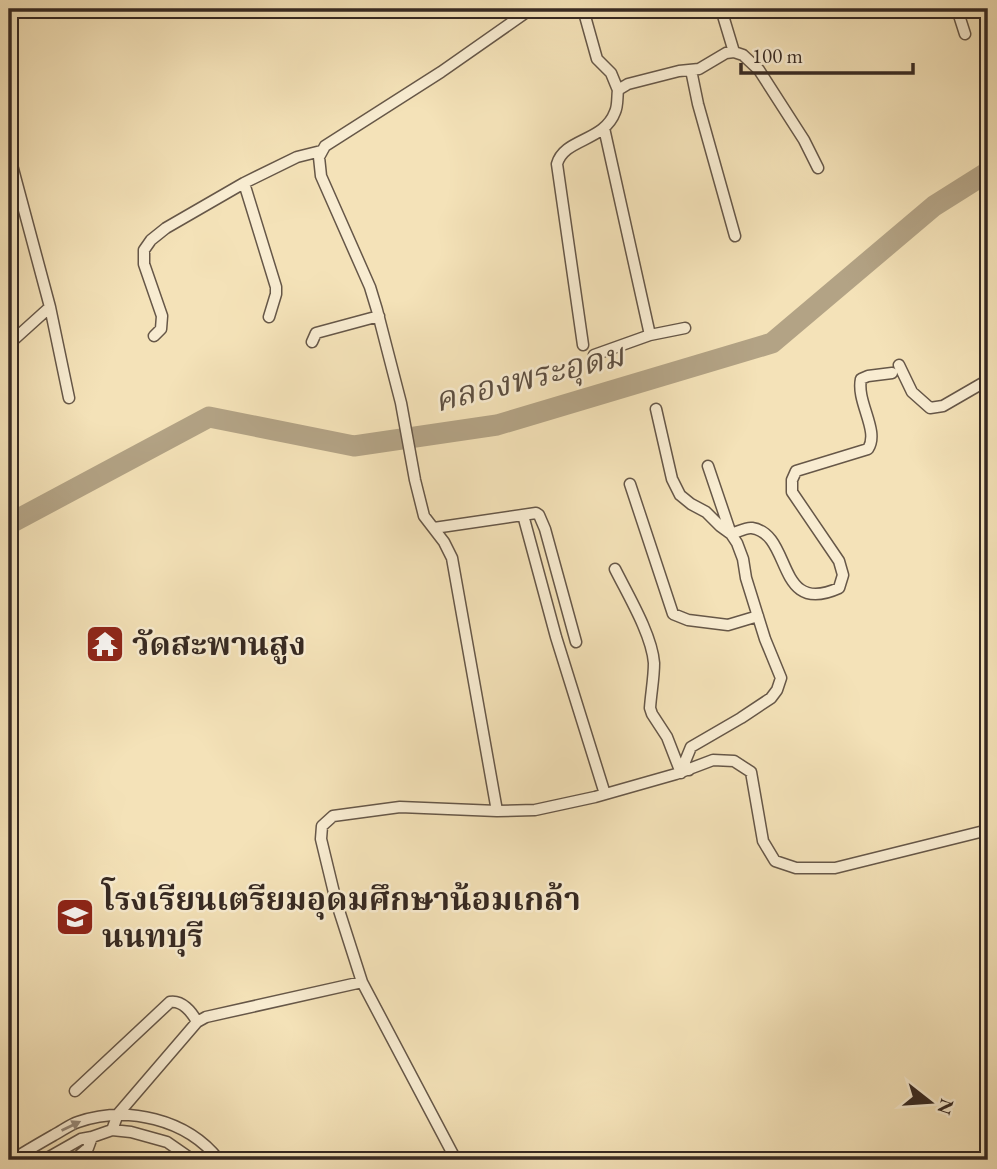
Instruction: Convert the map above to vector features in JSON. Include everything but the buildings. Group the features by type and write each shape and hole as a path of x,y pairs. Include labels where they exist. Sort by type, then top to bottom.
{"street":[{"path":"497,811 452,558 444,542 424,516 401,403 379,316 370,287 327,193 319,163 321,151 325,146 441,72 531,9"},
{"path":"583,9 597,59 611,73 618,90 616,111 608,124 590,138 569,147 557,164 583,345"},
{"path":"721,9 734,52"},
{"path":"957,9 965,34"},
{"path":"618,90 628,84 679,71 699,69 726,53 743,55 759,70 804,140 818,168"},
{"path":"691,70 735,236"},
{"path":"604,128 650,335"},
{"path":"154,336 161,328 162,316 144,264 144,250 152,240 166,228 244,183 297,156 321,151"},
{"path":"9,154 50,307 69,398"},
{"path":"244,183 276,286 269,317"},
{"path":"9,344 50,307"},
{"path":"312,342 316,333 379,316"},
{"path":"594,355 650,335 685,328"},
{"path":"731,534 750,528 769,537 795,587 817,594 839,588 843,575 839,561 792,492 791,486 796,471 868,449 871,445 872,434 860,393 861,379 896,369 912,392 930,408 943,406 988,380"},
{"path":"656,409 672,479 680,495 706,512 731,534"},
{"path":"685,771 684,764 691,747 771,698 781,683 746,578 743,559 731,534 708,466"},
{"path":"630,484 673,614 688,620 728,625 758,616"},
{"path":"434,528 536,513 539,515 576,642"},
{"path":"523,515 556,637 605,794"},
{"path":"615,569 652,649 652,714 685,771"},
{"path":"456,1160 362,982 336,901 321,839 322,826 333,816 400,807 535,810 605,794 713,761 734,761 751,772 763,841 775,862 796,868 835,868 988,830"},
{"path":"112,1130 118,1114 197,1022 205,1017 362,982"},
{"path":"75,1091 170,1002 178,1002 193,1014 197,1022"},
{"path":"12,1160 75,1123 118,1114 155,1118 185,1130 208,1146 219,1160"},
{"path":"44,1160 80,1139 92,1138 112,1130 167,1142 193,1160"},
{"path":"74,1160 88,1148 92,1138"}],"waterway":[{"name":"คลองพระอุดม","path":"9,524 209,417 354,446 497,425 772,343 934,206 988,172"}],"place":[{"name":"วัดสะพานสูง","path":"105,644"},
{"name":"โรงเรียนเตรียมอุดมศึกษาน้อมเกล้า นนทบุรี","path":"75,917"}]}
